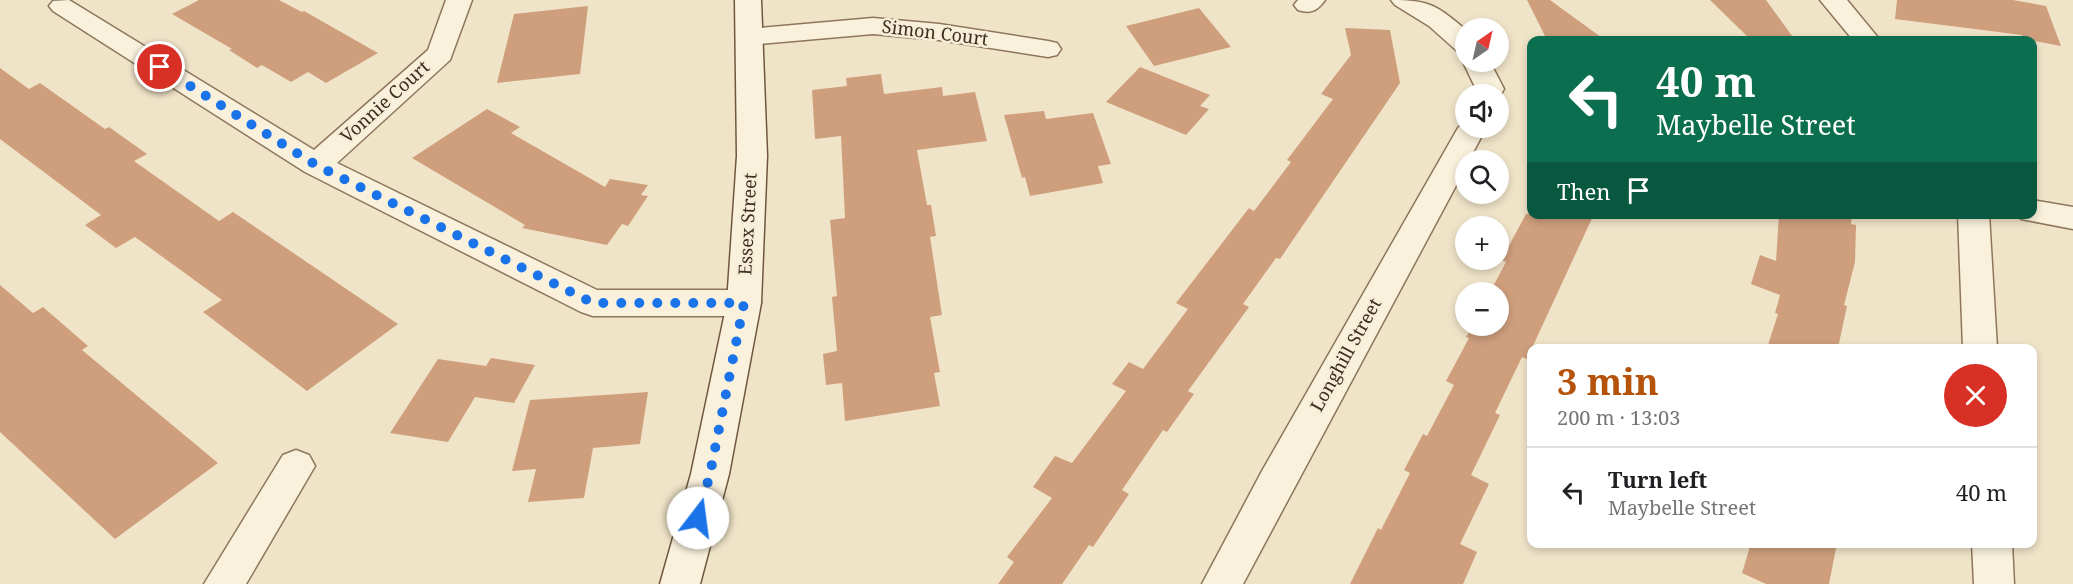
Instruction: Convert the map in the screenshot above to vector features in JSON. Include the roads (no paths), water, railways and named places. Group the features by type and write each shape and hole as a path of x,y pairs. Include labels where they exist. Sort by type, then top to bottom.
{"street":[{"name":"Vonnie Court","path":"316,165 440,54 459,0"},
{"name":"Essex Street","path":"680,584 710,474 744,303 752,156 748,0"},
{"path":"1404,0 1438,20 1455,35"},
{"path":"1833,0 1864,36"},
{"path":"62,6 316,165 593,303 744,303"},
{"name":"Simon Court","path":"749,37 882,26 939,32 1048,49"},
{"name":"Longhill Street","path":"1222,584 1275,483 1466,138"},
{"path":"2037,211 2073,218"},
{"path":"1973,219 1980,344"},
{"path":"224,584 296,466"},
{"path":"1992,548 1994,584"}]}
